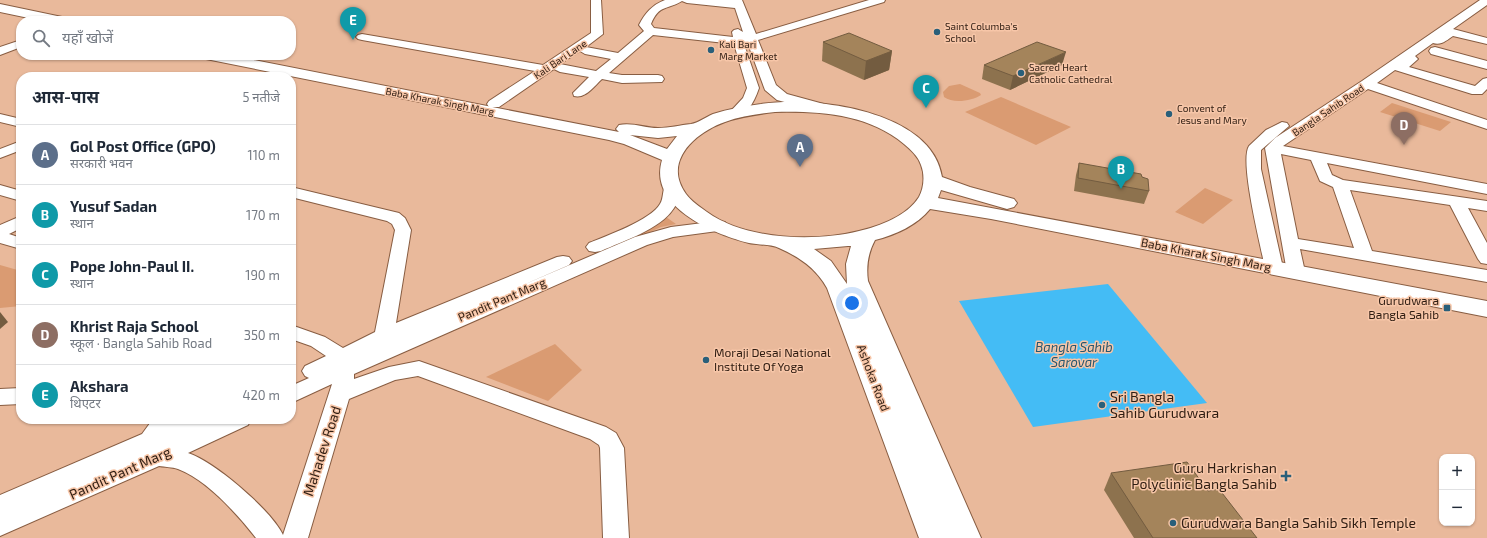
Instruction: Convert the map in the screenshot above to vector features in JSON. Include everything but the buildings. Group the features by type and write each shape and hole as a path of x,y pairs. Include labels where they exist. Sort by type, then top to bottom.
{"main road":[{"path":"0,8 38,16"},
{"path":"0,15 16,18"},
{"name":"Baba Kharak Singh Marg","path":"231,60 292,72"},
{"name":"Baba Kharak Singh Marg","path":"264,60 635,131 658,133 699,128"},
{"name":"Baba Kharak Singh Marg","path":"296,73 609,135 630,140 671,157"},
{"path":"780,107 826,109 882,123 901,134 916,146 928,160 932,170 933,180 931,191 925,202 916,212 903,222 866,237 825,243 782,242 742,235 719,226 694,212 685,204 672,187 669,172 671,157 682,142 699,128 736,113 780,107"},
{"name":"Baba Kharak Singh Marg","path":"933,180 963,191 1016,206 1487,296"},
{"name":"Baba Kharak Singh Marg","path":"925,202 1287,259 1487,309"},
{"name":"Ashoka Road","path":"866,237 856,258 855,271 857,281 965,538"},
{"name":"Ashoka Road","path":"782,242 818,261 827,269 838,288 935,538"}],"street":[{"name":"Kali Bari Lane","path":"494,104 598,33 596,0"},
{"path":"678,0 659,6 652,11 647,18 645,25 651,31 743,37 880,0"},
{"path":"687,0 734,3 743,37 753,88 749,99 736,113"},
{"path":"743,37 855,0"},
{"name":"Bangla Sahib Road","path":"1287,259 1253,170 1254,149 1271,133 1390,56 1471,0"},
{"name":"Bangla Sahib Road","path":"1272,148 1280,141 1367,84 1487,0"},
{"path":"579,93 598,75 651,31"},
{"path":"1487,41 1451,32 1399,68 1473,94 1457,108 1487,118"},
{"path":"362,37 545,69"},
{"path":"743,37 770,87 775,92 782,97 826,109"},
{"path":"0,51 16,45"},
{"path":"1463,46 1487,52"},
{"path":"585,50 621,57"},
{"path":"1434,50 1487,64"},
{"path":"560,68 622,79 658,79"},
{"path":"1367,84 1487,125"},
{"path":"0,118 16,122"},
{"path":"0,154 16,147"},
{"path":"1487,189 1272,148 1287,259 1365,255 1487,276"},
{"path":"1317,157 1325,178 1340,184 1487,206"},
{"path":"1409,174 1418,196"},
{"path":"1340,184 1365,255"},
{"name":"Pandit Pant Marg","path":"296,379 342,364 373,356 614,246 656,217 666,208 672,187"},
{"path":"0,190 16,195"},
{"path":"296,193 392,217 399,222 403,230 384,336"},
{"path":"1456,201 1487,259"},
{"path":"0,232 16,224"},
{"name":"Pandit Pant Marg","path":"296,392 384,336 614,246 671,232 719,226"},
{"path":"0,237 16,242"},
{"path":"296,334 326,344 335,352 342,364"},
{"name":"Mahadev Road","path":"295,538 340,394 344,375 342,364"},
{"path":"340,394 391,372 419,368 598,433 608,439 612,448 616,538"},
{"path":"0,397 16,396"},
{"path":"163,424 154,449 185,461 221,486 254,516 272,538"},
{"name":"Pandit Pant Marg","path":"0,525 154,449 192,424"},
{"name":"Pandit Pant Marg","path":"0,506 226,424"}],"shaded area":[{"path":"960,84 980,93 981,95 973,99 962,101 944,97 943,92 949,86"},
{"path":"1001,97 1071,127 1036,145 965,112"},
{"path":"1392,103 1451,122 1440,131 1380,112"},
{"path":"1205,188 1233,200 1203,224 1175,212"},
{"path":"666,217 676,224 661,227 619,246 615,243 658,225"},
{"path":"0,265 16,270 16,306 0,308"},
{"path":"555,344 582,370 548,401 486,377"}],"water":[{"name":"Bangla Sahib Sarovar","path":"1108,284 1207,403 1033,427 959,301"}],"place":[{"name":"Saint Columba's School","path":"937,32"},
{"name":"Akshara","path":"353,40"},
{"name":"Kali Bari Marg Market","path":"711,50"},
{"name":"Sacred Heart Catholic Cathedral","path":"1021,73"},
{"name":"Pope John-Paul II.","path":"926,108"},
{"name":"Convent of Jesus and Mary","path":"1169,114"},
{"name":"Khrist Raja School","path":"1404,145"},
{"name":"Gol Post Office (GPO)","path":"800,167"},
{"name":"Yusuf Sadan","path":"1121,189"},
{"name":"Gurudwara Bangla Sahib","path":"1447,308"},
{"name":"Moraji Desai National Institute Of Yoga","path":"706,360"},
{"name":"Sri Bangla Sahib Gurudwara","path":"1102,405"},
{"name":"Guru Harkrishan Polyclinic Bangla Sahib","path":"1286,476"},
{"name":"Gurudwara Bangla Sahib Sikh Temple","path":"1173,523"}]}
